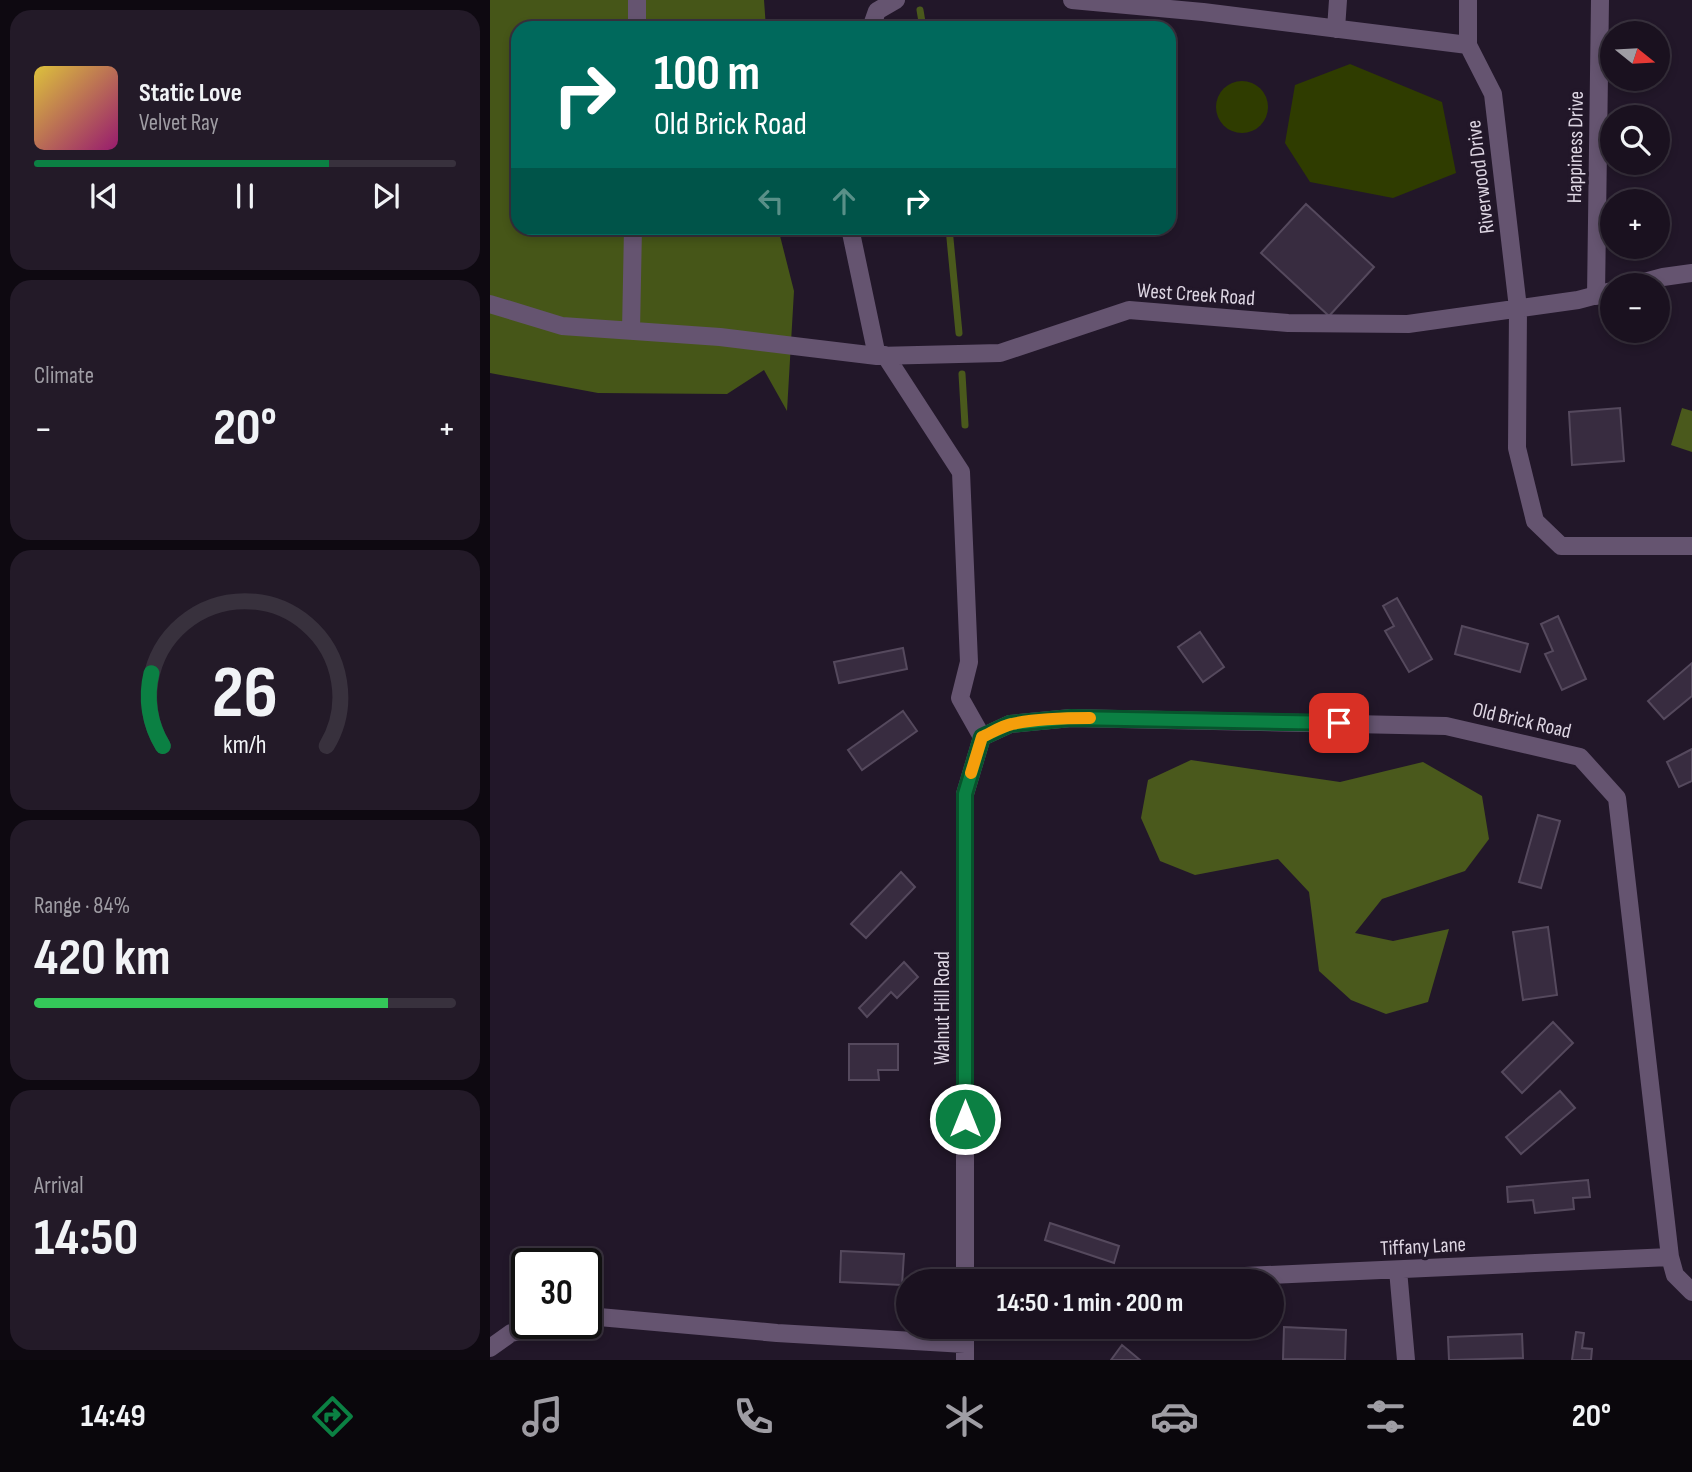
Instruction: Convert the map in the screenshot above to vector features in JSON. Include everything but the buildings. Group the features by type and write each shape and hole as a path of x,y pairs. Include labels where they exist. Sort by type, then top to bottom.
{"street":[{"path":"637,0 637,21"},
{"path":"874,19 896,0"},
{"path":"1072,0 1232,8 1336,29 1468,45 1468,0"},
{"path":"1336,29 1338,0"},
{"name":"Happiness Drive","path":"1600,0 1604,273"},
{"name":"Riverwood Drive","path":"1468,45 1493,94 1518,308 1517,448 1535,521 1561,546 1692,546"},
{"path":"631,331 633,235"},
{"path":"852,235 881,356 961,472 969,662 960,698 982,737"},
{"path":"1670,276 1692,273"},
{"name":"West Creek Road","path":"490,304 562,326 720,337 881,356 1000,353 1129,310 1288,323 1408,324 1578,300 1600,294"},
{"name":"Old Brick Road","path":"982,737 1010,724 1071,718 1446,726 1580,757 1617,798 1670,1257 1675,1275 1692,1292"},
{"name":"Walnut Hill Road","path":"965,1269 965,794 982,737"},
{"name":"Tiffany Lane","path":"1284,1275 1670,1257"},
{"path":"1398,1270 1406,1360"},
{"path":"602,1317 776,1333 965,1343"},
{"path":"490,1348 511,1333"}],"shaded area":[{"path":"490,0 764,0 766,21 511,21 511,235 780,235 794,291 787,411 764,370 727,394 598,393 490,373"},
{"path":"1350,64 1442,102 1456,173 1393,198 1310,182 1285,143 1295,85"},
{"path":"1242,81 1261,88 1268,107 1261,126 1242,133 1223,126 1216,107 1223,88"},
{"path":"1682,408 1692,411 1692,452 1671,445"},
{"path":"1191,760 1340,782 1423,762 1482,796 1489,839 1465,871 1382,899 1355,933 1393,941 1449,929 1428,1002 1386,1014 1351,1000 1319,971 1309,892 1278,859 1195,875 1160,861 1141,818 1148,780"}],"waterway":[{"path":"920,10 922,21"},
{"path":"950,235 959,333"},
{"path":"962,374 965,425"}],"slow traffic":[{"path":"971,773 982,737 996,730 1010,724 1090,718"}],"route":[{"path":"965,1119 965,794 982,737 1010,724 1071,718 1339,723"}]}
